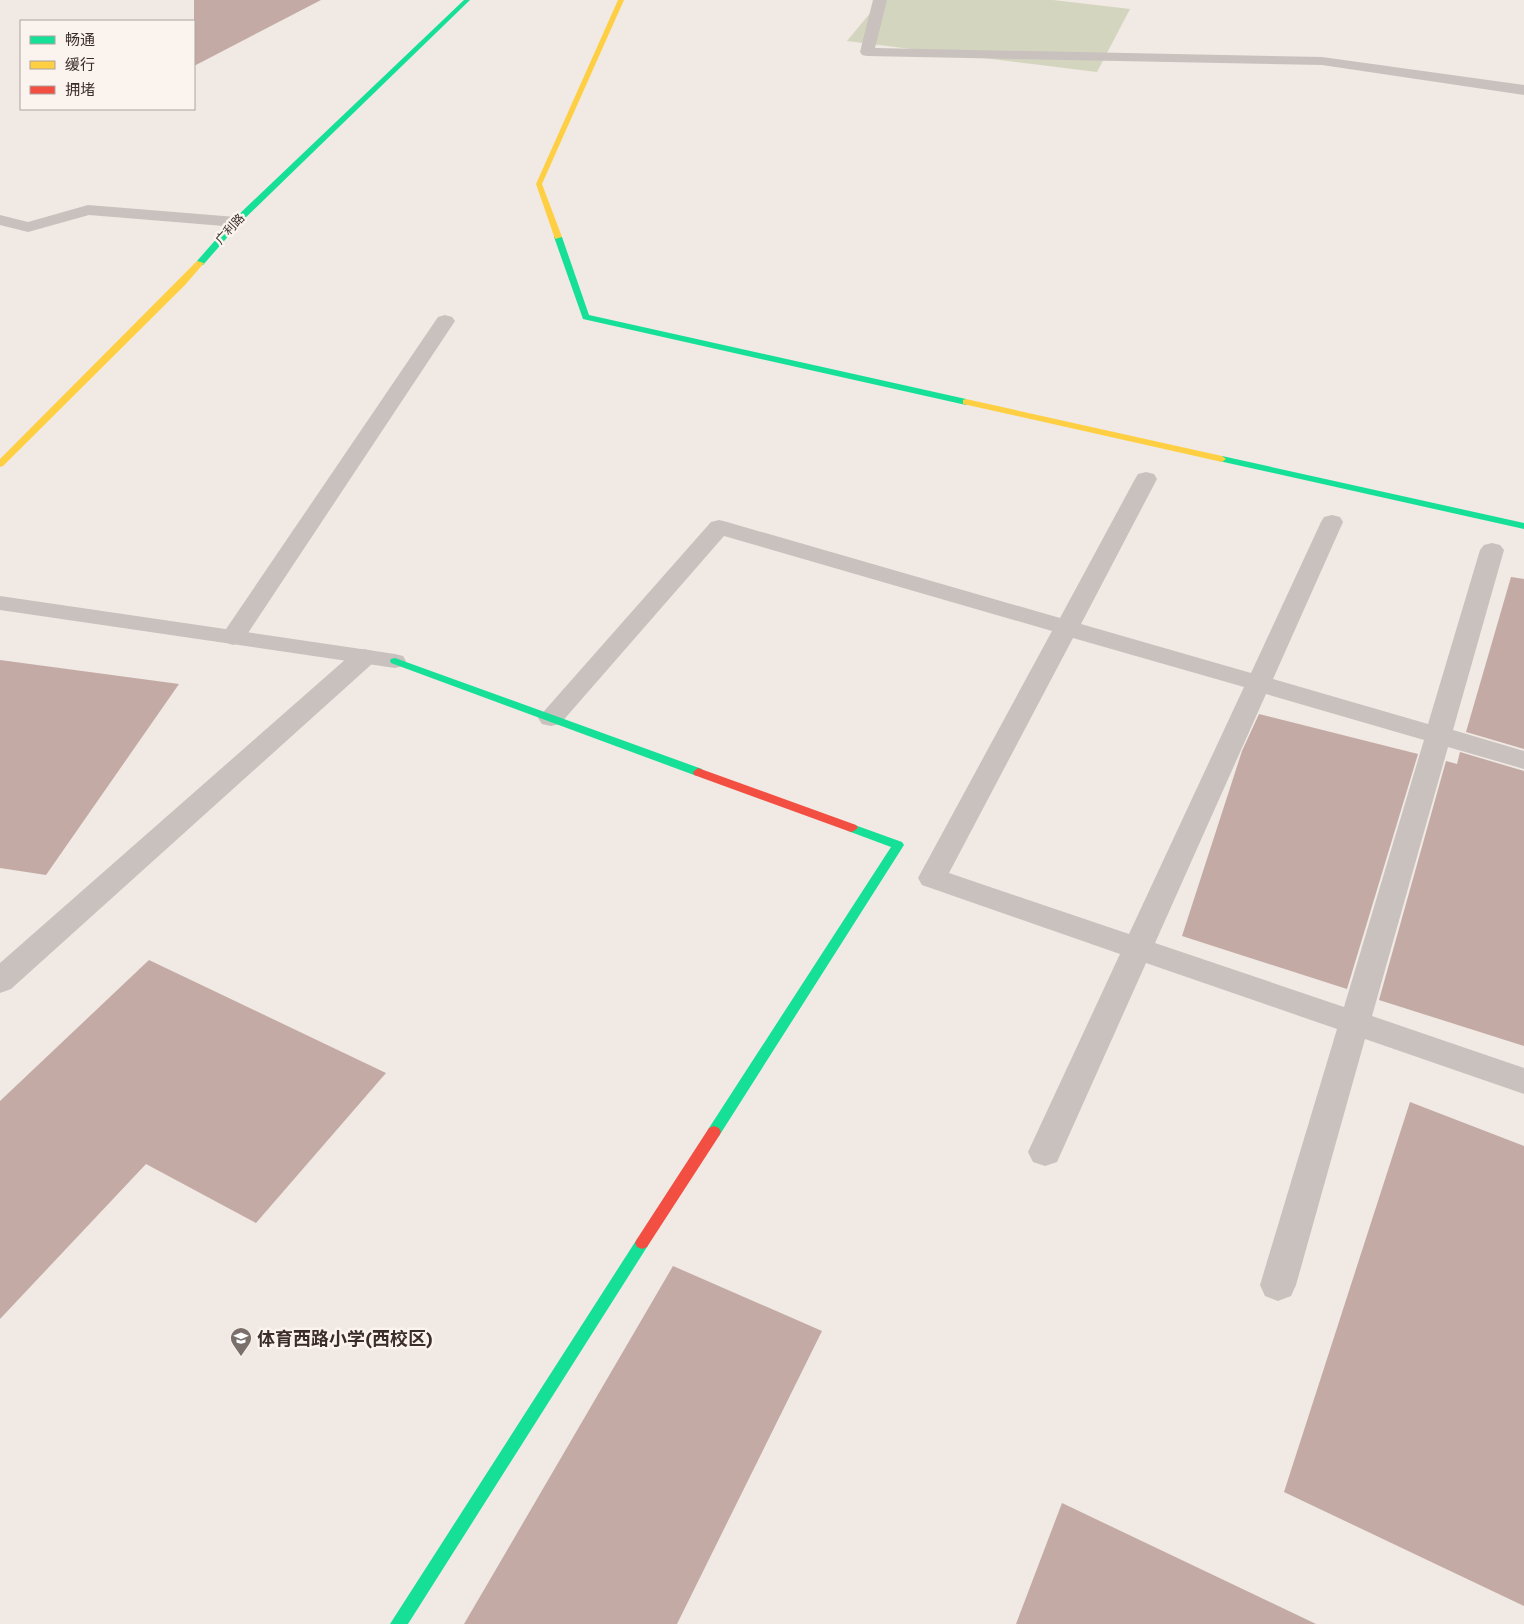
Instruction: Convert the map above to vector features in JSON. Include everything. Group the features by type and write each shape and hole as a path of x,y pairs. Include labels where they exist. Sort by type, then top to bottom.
{"street":[{"name":"广利路","path":"0,464 182,283 236,222 467,0"},
{"path":"622,0 539,184 586,317 1524,526"},
{"path":"880,0 867,52 1322,61 1524,90"},
{"path":"0,220 28,227 88,210 236,222"},
{"path":"234,637 445,321"},
{"path":"1146,479 932,878 1524,1081"},
{"path":"1045,1152 1332,522"},
{"path":"550,718 719,528 1524,760"},
{"path":"1278,1285 1492,550"},
{"path":"0,981 364,657"},
{"path":"395,661 898,845 398,1624"}],"lane":[{"path":"0,602 395,661"}],"green space":[{"path":"881,0 1053,0 1130,9 1097,72 847,41"}],"building":[{"path":"194,0 321,0 195,65"},
{"path":"1511,577 1524,579 1524,749 1466,732"},
{"path":"0,660 179,684 46,875 0,868"},
{"path":"1259,714 1418,754 1347,989 1182,936 1242,751"},
{"path":"1460,752 1524,771 1524,1046 1379,1000 1446,761 1457,764"},
{"path":"149,960 386,1073 256,1223 146,1164 0,1319 0,1101"},
{"path":"1410,1102 1524,1146 1524,1606 1284,1492"},
{"path":"673,1266 822,1331 677,1624 464,1624"},
{"path":"1062,1503 1316,1624 1016,1624"}],"traffic: fast":[{"path":"200,263 236,222 467,0"},
{"path":"558,237 586,317 966,402"},
{"path":"1222,459 1524,526"},
{"path":"395,661 698,772"},
{"path":"714,1132 898,845 852,828"},
{"path":"398,1624 642,1243"}],"traffic: slow":[{"path":"558,237 539,184 621,0"},
{"path":"0,464 200,263"},
{"path":"966,402 1222,459"}],"traffic: jam":[{"path":"698,772 852,828"},
{"path":"642,1243 714,1132"}],"place":[{"name":"体育西路小学(西校区)","path":"241,1357"}]}
